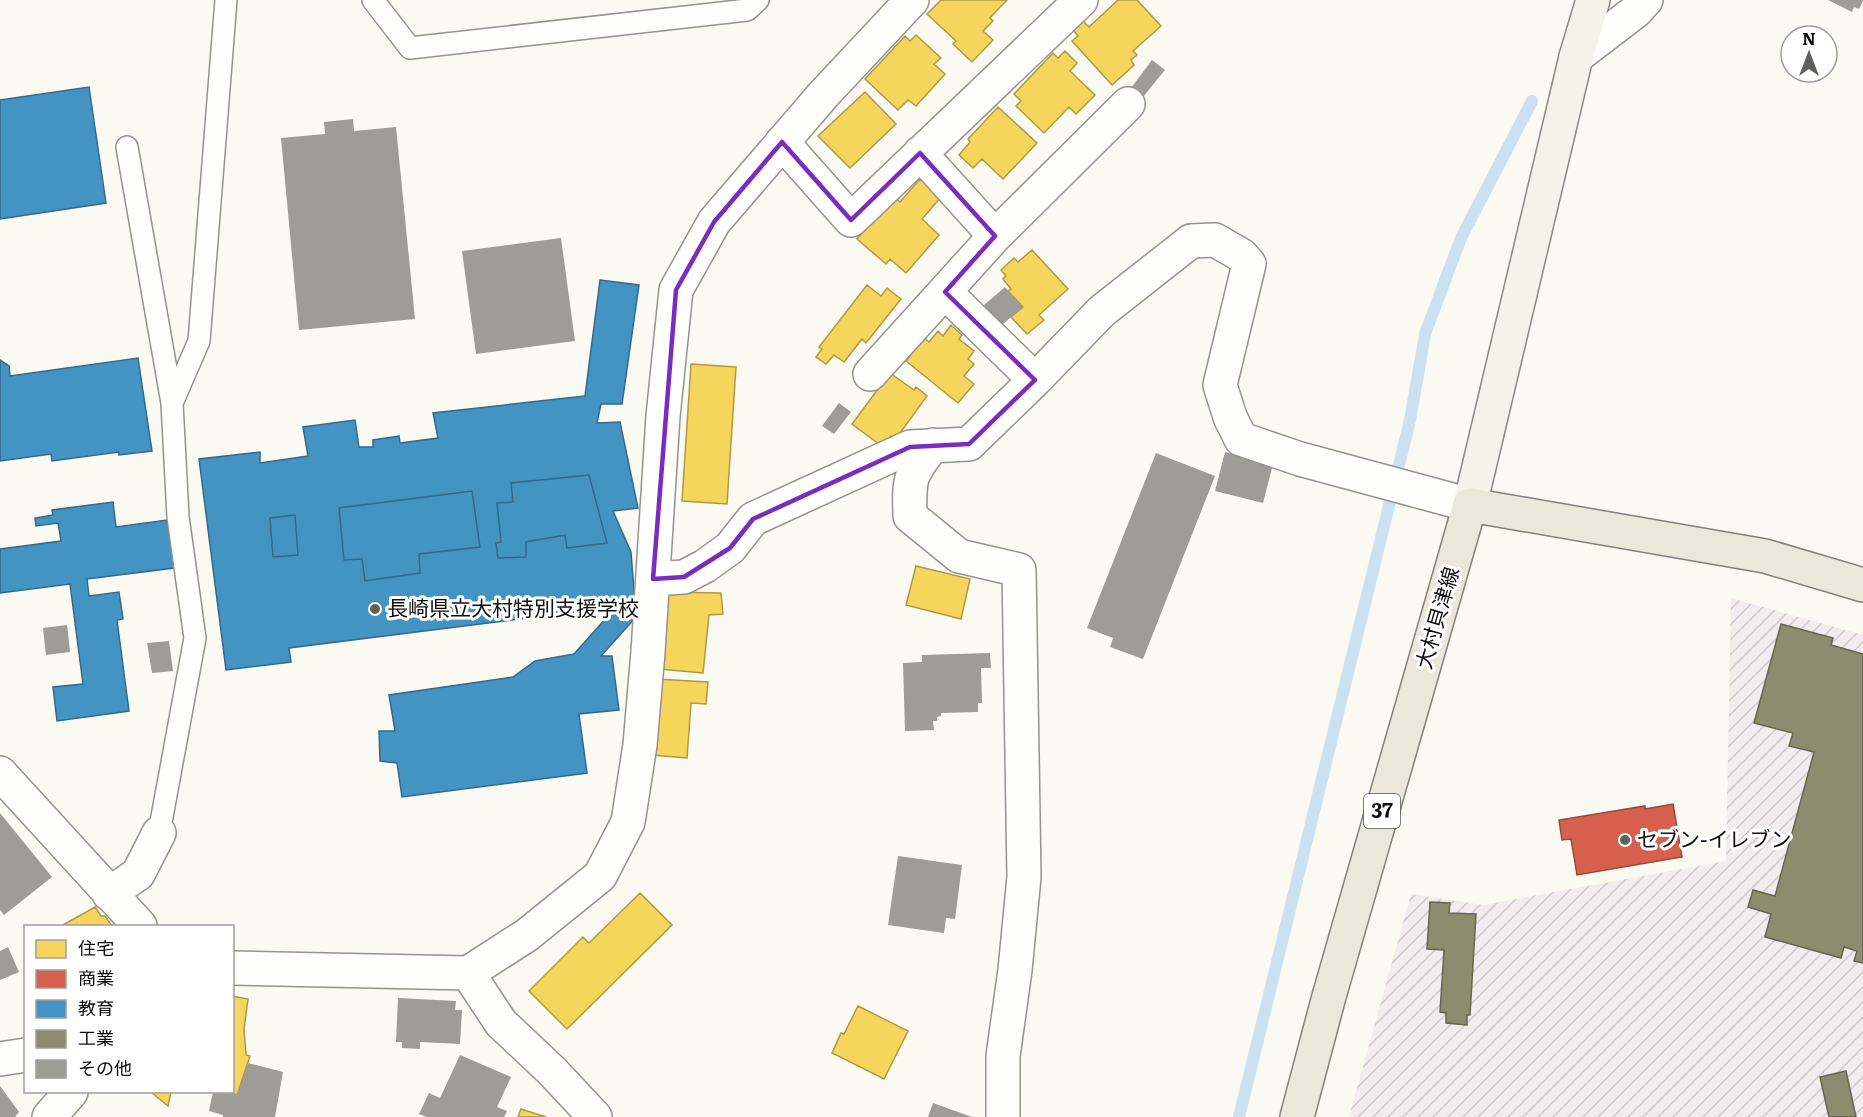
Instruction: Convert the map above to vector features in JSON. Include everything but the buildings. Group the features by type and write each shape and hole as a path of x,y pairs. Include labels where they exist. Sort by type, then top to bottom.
{"main road":[{"path":"1593,0 1576,57 1470,505 1765,556 1863,585"},
{"name":"大村貝津線","path":"1297,1117 1328,1000 1470,505"}],"street":[{"path":"234,968 468,973 527,935 600,876 628,822 640,746 663,416 676,290 714,222 782,142 912,0"},
{"path":"782,142 850,220 1081,0"},
{"path":"1576,57 1636,11 1646,0"},
{"path":"870,374 995,236 1128,104"},
{"path":"920,153 995,236"},
{"path":"653,579 684,577 705,566 730,548 753,519 910,447 969,444 1102,311 1191,241 1215,240 1241,255 1249,264 1220,385 1230,417 1241,439 1300,459 1470,505"},
{"path":"945,292 1035,380"},
{"path":"933,445 914,470 909,486 910,516 959,556 1019,570 1024,877 1015,970 1003,1056 1003,1117"},
{"path":"0,773 138,925"},
{"path":"109,894 138,874 159,833"},
{"path":"468,973 501,1023 552,1071 595,1117"},
{"path":"0,1059 24,1055"},
{"path":"49,1117 70,1093"}],"lane":[{"path":"171,403 199,341 226,0"},
{"path":"374,0 410,48 747,10 758,0"},
{"path":"127,147 171,403 178,517 195,638 159,833"}],"highlighted area":[{"path":"782,142 851,220 920,153 995,236 945,292 1035,380 969,444 910,447 753,519 730,548 684,577 653,579 676,290 714,222"}],"shaded area":[{"path":"1731,598 1863,635 1863,1117 1349,1117 1411,894 1483,905 1726,861"}],"waterway":[{"path":"1239,1117 1410,420 1425,334 1461,238 1532,101"}],"place":[{"name":"長崎県立大村特別支援学校","path":"375,609"},
{"name":"セブン-イレブン","path":"1625,840"}]}
